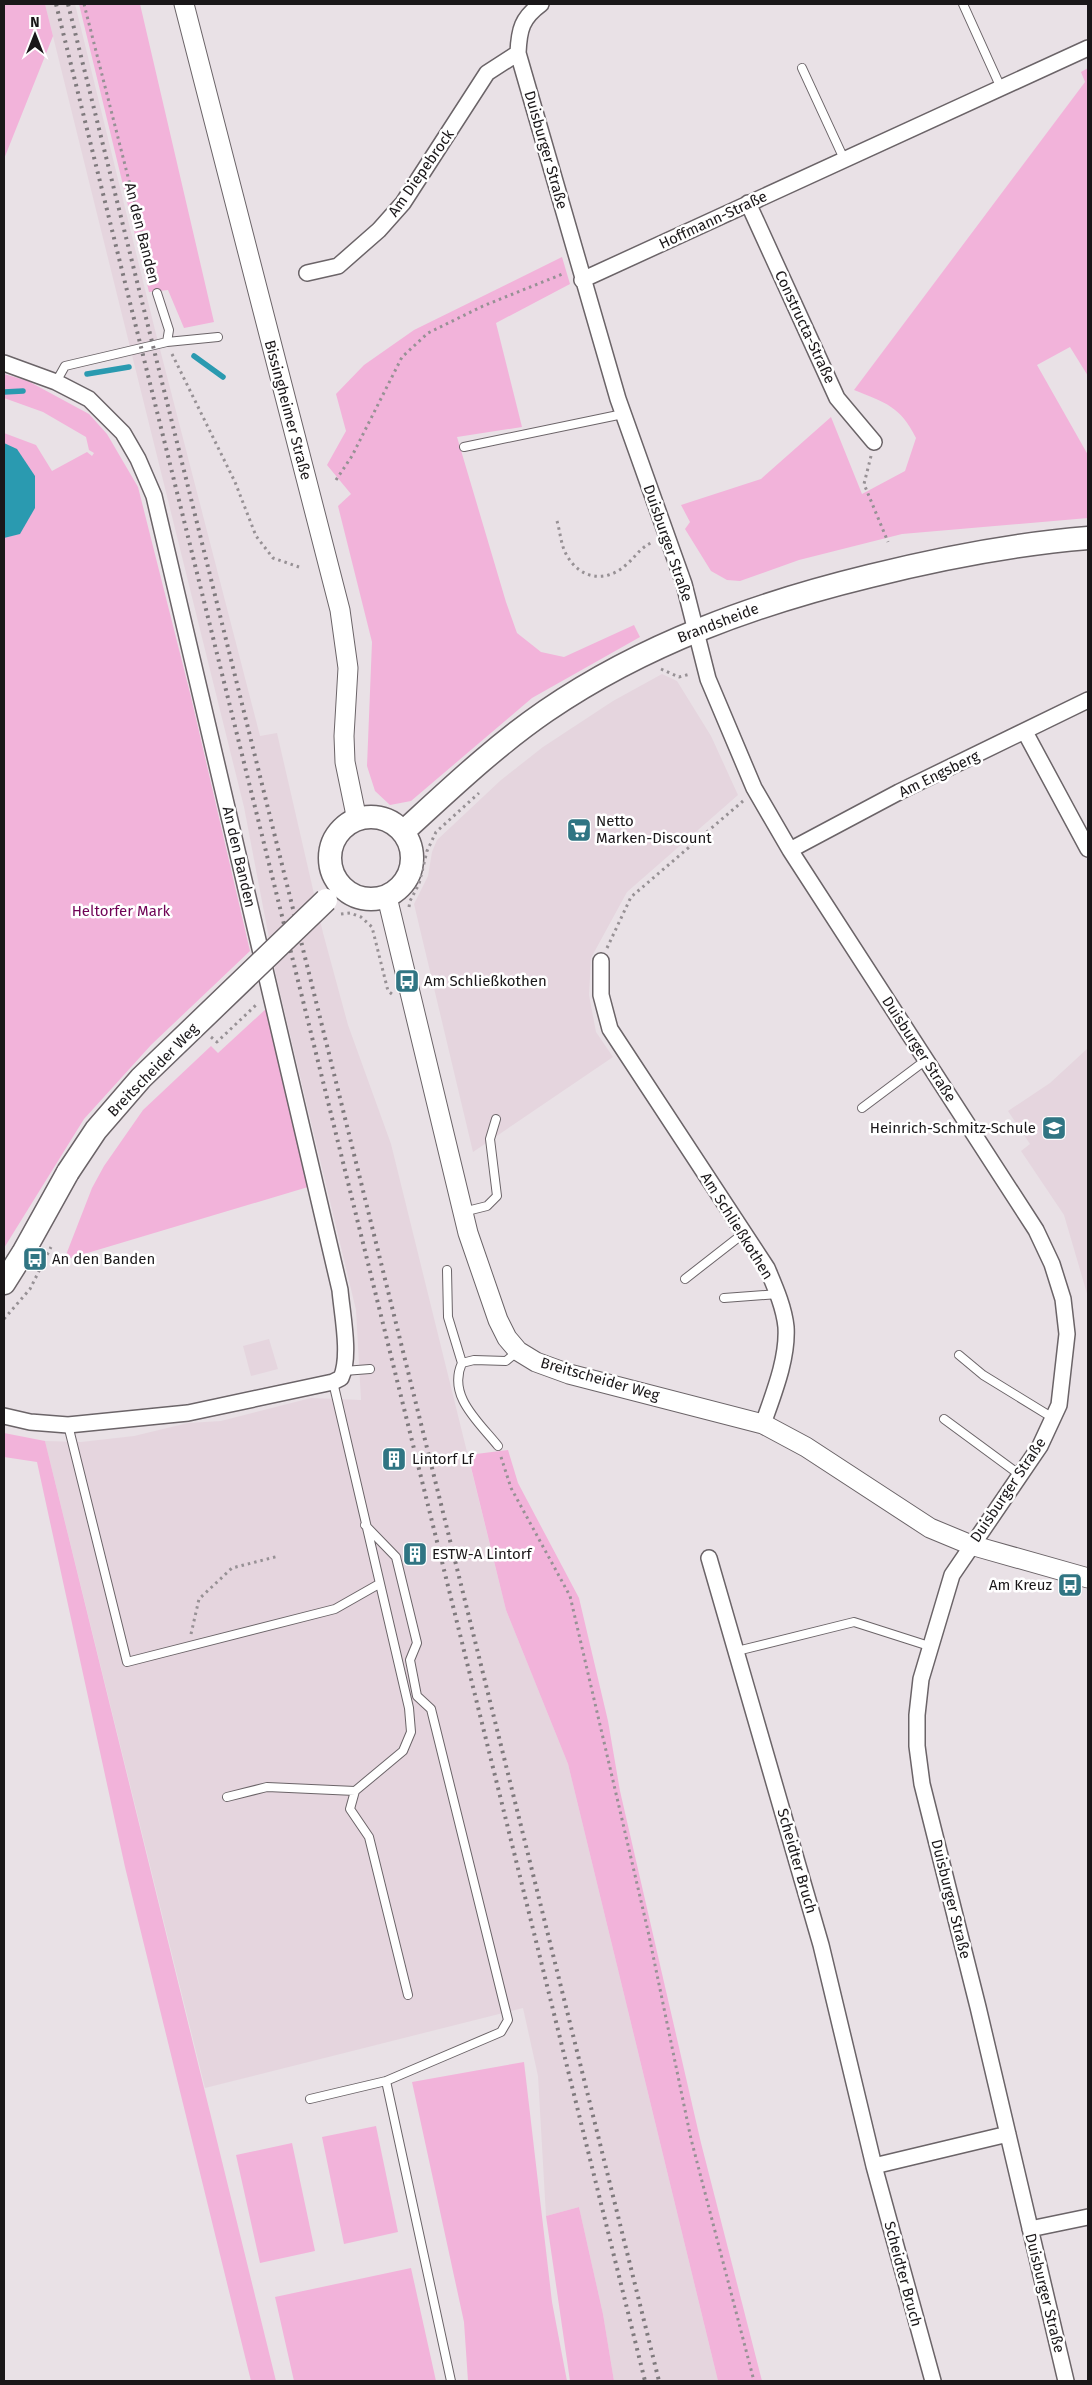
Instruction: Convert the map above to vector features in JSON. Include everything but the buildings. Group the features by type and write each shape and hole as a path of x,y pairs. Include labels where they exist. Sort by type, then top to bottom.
{"main road":[{"name":"Brandsheide","path":"403,832 504,741 540,716 587,685 657,659 697,629 752,609 826,587 916,564 988,549 1088,538"},
{"path":"370,817 382,819 393,824 403,832 410,843 412,868 407,879 399,889 387,896 376,899 363,898 334,901 330,856 334,841 344,828 357,820 370,817"},
{"name":"Breitscheider Weg","path":"11,1296 23,1253 68,1172 96,1130 142,1078 334,901"}],"street":[{"name":"Bissingheimer Straße","path":"184,4 340,610 348,668 344,736 345,762 357,820"},
{"name":"Duisburger Straße","path":"533,6 518,32 518,53 580,274 623,414 668,537 697,629 705,669 757,796 1036,1230 1052,1264 1063,1299 1067,1334 1059,1405 1040,1446 952,1575 920,1679 916,1715 917,1746 922,1784 1008,2134 1066,2381"},
{"name":"Hoffmann-Straße","path":"580,274 748,203 1088,48"},
{"name":"Am Diepebrock","path":"307,273 338,266 379,230 403,203 487,73 518,53"},
{"name":"Constructa-Straße","path":"748,203 837,398 874,442"},
{"name":"An den Banden","path":"4,363 56,382 90,399 123,433 138,459 154,496 340,1290 344,1371"},
{"name":"Am Engsberg","path":"790,850 899,792 1088,700"},
{"path":"1025,732 1088,849"},
{"name":"Breitscheider Weg","path":"387,896 468,1233 498,1320 507,1338 518,1351 536,1362 569,1374 763,1424 806,1447 930,1528 971,1546 1088,1578"},
{"name":"Am Schließkothen","path":"602,962 600,995 610,1029 767,1268 778,1294 786,1327 783,1354 780,1371 763,1424"},
{"path":"4,1416 30,1422 68,1425 188,1413 333,1382 342,1378 344,1371"},
{"name":"Scheidter Bruch","path":"709,1558 738,1651 821,1945 874,2166 933,2381"},
{"path":"874,2166 1008,2134"},
{"path":"1030,2229 1088,2217"}],"lane":[{"path":"962,4 1001,88"},
{"path":"802,68 844,159"},
{"name":"An den Banden","path":"157,293 169,330 167,342"},
{"path":"56,382 65,366 167,342 218,337"},
{"path":"464,446 623,414"},
{"path":"862,1108 926,1060"},
{"path":"463,1212 487,1206 497,1196 490,1139 496,1118"},
{"path":"685,1279 744,1234"},
{"path":"447,1270 448,1317 462,1363 457,1374 460,1399 498,1446"},
{"path":"724,1298 778,1294"},
{"path":"462,1363 474,1360 506,1361 518,1351"},
{"path":"959,1355 983,1375 1053,1418"},
{"path":"344,1371 370,1369"},
{"path":"333,1382 365,1526 409,1708 411,1732 403,1751 355,1791 350,1809 369,1837 408,1995"},
{"path":"944,1419 1020,1475"},
{"path":"68,1425 127,1662 335,1610 379,1584"},
{"path":"310,2099 386,2081 501,2032 508,2020 432,1709 417,1696 410,1660 417,1643 396,1557 365,1526"},
{"path":"738,1651 854,1622 929,1646"},
{"path":"227,1796 267,1787 355,1791"},
{"path":"386,2081 451,2381"}],"path":[{"name":"An den Banden","path":"84,4 157,293"},
{"path":"336,480 352,456 402,357 428,333 483,306 580,274"},
{"path":"167,342 236,482 256,536 273,558 298,567"},
{"path":"874,442 864,484 888,542"},
{"path":"557,520 565,553 571,562 585,574 596,578 617,572 645,545 668,537"},
{"path":"653,673 657,659 679,677 705,669"},
{"path":"334,901 350,913 361,917 372,928 409,916 410,901 419,884 427,851 436,832 485,788"},
{"path":"602,962 631,898 740,802 757,796"},
{"path":"210,1037 216,1042 270,992"},
{"path":"498,1446 512,1488 570,1596 648,1932 692,2139 754,2381"},
{"path":"188,1646 199,1599 232,1568 279,1556"}],"shaded area":[{"path":"45,4 75,4 155,330 260,736 277,733 323,933 348,1025 391,1144 506,1610 568,1764 718,2381 614,2381 603,2314 579,2207 546,2216 538,2076 523,2008 205,2088 45,1441 81,1442 134,1436 188,1423 221,1421 311,1398 361,1400 356,1310 277,980 244,807"},
{"path":"662,674 677,681 711,736 738,795 627,892 591,958 589,995 596,1032 613,1057 473,1152 414,904 428,876 432,852 437,840 501,780 543,747 613,701"},
{"name":"Heinrich-Schmitz-Schule","path":"1088,1048 1088,1297 1064,1215 1021,1151 1030,1144 1008,1111 1050,1083"},
{"path":"269,1339 278,1369 251,1376 243,1346"}],"green space":[{"path":"4,4 45,4 53,36 4,159"},
{"path":"79,4 140,4 214,322 184,328 168,290 149,292"},
{"path":"1088,68 1088,376 1070,347 1037,365 1088,455 1088,518 902,534 799,560 740,581 727,580 711,571 685,529 690,522 681,505 761,479 831,417 862,494 905,471 916,438 910,427 898,412 891,407 854,390 1085,82 1081,72"},
{"path":"562,257 570,284 496,323 522,427 457,437 517,633 541,652 564,657 634,625 640,637 532,698 411,801 390,805 375,791 367,766 372,642 338,506 351,494 327,465 346,431 336,394 364,365 414,330"},
{"name":"Heltorfer Mark","path":"4,374 28,381 89,414 107,434 138,487 191,697 250,951 151,1045 84,1119 4,1248 4,433 36,445 52,471 87,452 92,456 94,453 89,450 86,437 43,412 4,398"},
{"path":"267,1008 308,1187 64,1260 92,1188 104,1166 143,1110 211,1046 218,1053"},
{"path":"4,1433 45,1441 276,2381 251,2381 125,1867 37,1462 4,1457"},
{"path":"508,1450 518,1483 579,1598 608,1721 620,1791 701,2143 762,2381 718,2381 568,1764 506,1610 468,1455"},
{"path":"524,2062 552,2302 567,2381 468,2381 464,2322 412,2082"},
{"path":"376,2126 398,2232 344,2244 322,2137"},
{"path":"292,2143 315,2251 260,2263 236,2155"},
{"path":"579,2207 603,2314 614,2381 570,2381 546,2216"},
{"path":"411,2268 436,2381 294,2381 275,2297"}],"water":[{"path":"4,443 17,449 35,476 35,508 20,534 4,538"}],"waterway":[{"path":"194,356 223,377"},
{"path":"87,374 129,367"},
{"path":"4,392 23,391"}],"railway":[{"path":"56,4 645,2381"},
{"path":"68,4 659,2381"}],"place":[{"name":"Netto Marken-Discount","path":"579,830"},
{"name":"Am Schließkothen","path":"407,981"},
{"name":"Heinrich-Schmitz-Schule","path":"1054,1128"},
{"name":"An den Banden","path":"35,1259"},
{"name":"Lintorf Lf","path":"394,1459"},
{"name":"ESTW-A Lintorf","path":"415,1554"},
{"name":"Am Kreuz","path":"1070,1585"}]}
